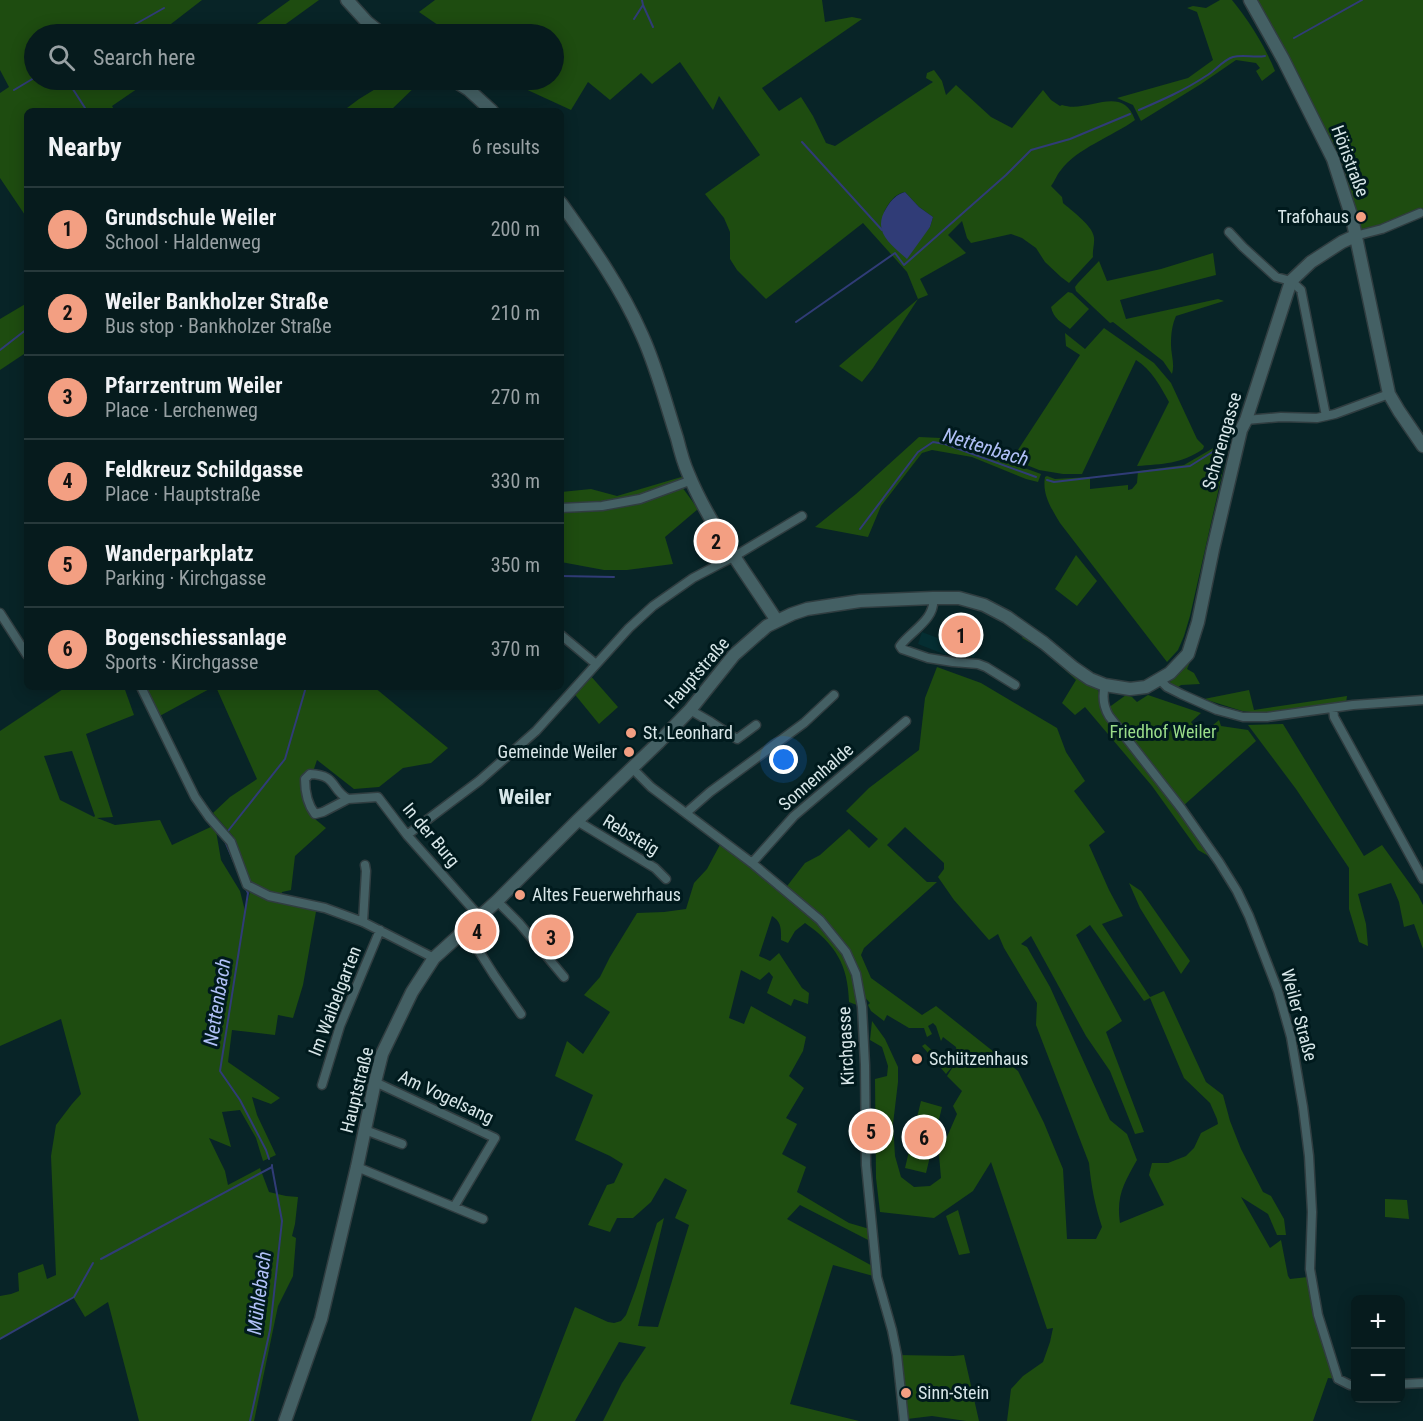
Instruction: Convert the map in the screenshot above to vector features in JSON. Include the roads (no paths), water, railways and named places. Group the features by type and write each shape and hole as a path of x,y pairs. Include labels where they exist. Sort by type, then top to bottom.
{"street":[{"path":"347,0 369,24"},
{"name":"Höristraße","path":"1250,0 1283,58 1333,159 1352,218 1389,394 1423,446"},
{"path":"469,90 489,108"},
{"path":"564,207 602,260 624,297 642,335 658,376 688,475 703,505 777,621"},
{"path":"1355,236 1382,229 1420,213"},
{"path":"1229,232 1276,277 1291,281 1301,290 1326,416"},
{"name":"Schorengasse","path":"1160,680 1188,654 1198,622 1241,430 1291,281 1311,262 1355,236"},
{"path":"1246,420 1281,417 1317,418 1389,394"},
{"path":"564,508 602,506 640,499 692,480"},
{"path":"407,835 506,759 536,731 629,628 653,606 693,578 802,516"},
{"path":"933,598 932,610 922,624 900,646 902,649 928,658 978,664 1015,685"},
{"name":"Hauptstraße","path":"285,1421 321,1319 382,1054 412,992 434,958 497,901 690,710 734,655 764,628 807,609 860,602 959,598 984,605 1006,616 1090,679 1105,685 1130,689 1146,687 1160,680"},
{"path":"0,613 24,650"},
{"path":"564,637 596,664"},
{"path":"1160,680 1167,687 1181,694 1217,710 1243,717 1267,717 1353,705 1423,700"},
{"name":"Weiler Straße","path":"1105,685 1104,708 1109,716 1187,816 1237,891 1278,991 1291,1037 1306,1127 1312,1212 1310,1269 1318,1315 1338,1379 1351,1385"},
{"path":"142,690 195,797 203,810 228,838 248,885 269,896 325,908 363,922 434,958"},
{"path":"686,813 710,792 804,723 834,695"},
{"path":"1333,708 1334,717 1423,879"},
{"path":"690,710 737,739 756,725"},
{"name":"Sonnenhalde","path":"752,863 794,816 906,721"},
{"name":"Kirchgasse","path":"632,768 651,787 752,863 820,920 846,952 856,974 862,1007 866,1165 877,1277 897,1355 904,1421"},
{"name":"In der Burg","path":"348,799 342,796 329,779 318,774 310,774 305,779 310,807 315,814 348,799 378,797 407,835 479,916"},
{"name":"Rebsteig","path":"577,821 656,868 666,879"},
{"path":"363,922 365,865"},
{"path":"497,901 519,923 564,977"},
{"path":"465,929 521,1014"},
{"name":"Im Waibelgarten","path":"322,1085 340,1026 380,930"},
{"name":"Am Vogelsang","path":"375,1082 495,1138 454,1207"},
{"path":"365,1130 402,1144"},
{"path":"357,1167 483,1219"},
{"path":"1405,1384 1423,1383"}],"water":[{"path":"905,192 919,207 933,217 930,227 907,259 889,242 881,223 890,202"}],"waterway":[{"path":"634,19 643,5 642,0"},
{"path":"1294,38 1362,0"},
{"path":"643,5 653,27"},
{"path":"136,24 164,8"},
{"path":"1139,110 1190,86 1229,58 1265,56"},
{"path":"14,90 24,84"},
{"path":"73,90 85,108"},
{"path":"796,322 895,253 904,265 1031,150 1070,139 1130,114"},
{"path":"802,142 882,230"},
{"path":"0,350 24,331"},
{"name":"Nettenbach","path":"860,529 918,452 933,442 945,444 1036,477"},
{"name":"Nettenbach","path":"1047,480 1054,482 1190,466 1222,446"},
{"name":"Nettenbach","path":"564,576 614,577"},
{"name":"Nettenbach","path":"227,833 285,759 305,690"},
{"name":"Nettenbach","path":"225,841 234,862"},
{"name":"Nettenbach","path":"245,887 248,893 220,1071 240,1100 269,1159"},
{"name":"Nettenbach","path":"101,1259 272,1165"},
{"name":"Mühlebach","path":"250,1421 270,1330 282,1221 272,1167"},
{"name":"Nettenbach","path":"0,1339 74,1297 93,1263"}],"place":[{"name":"Trafohaus","path":"1361,217"},
{"name":"Weiler Bankholzer Straße","path":"716,541"},
{"name":"Grundschule Weiler","path":"961,635"},
{"name":"St. Leonhard","path":"631,733"},
{"name":"Gemeinde Weiler","path":"629,752"},
{"name":"Altes Feuerwehrhaus","path":"520,895"},
{"name":"Feldkreuz Schildgasse","path":"477,931"},
{"name":"Pfarrzentrum Weiler","path":"551,937"},
{"name":"Schützenhaus","path":"917,1059"},
{"name":"Wanderparkplatz","path":"871,1131"},
{"name":"Bogenschiessanlage","path":"924,1137"},
{"name":"Sinn-Stein","path":"906,1393"}],"district":[{"name":"Weiler","path":"525,797"}],"park label":[{"name":"Friedhof Weiler","path":"1163,732"}]}
